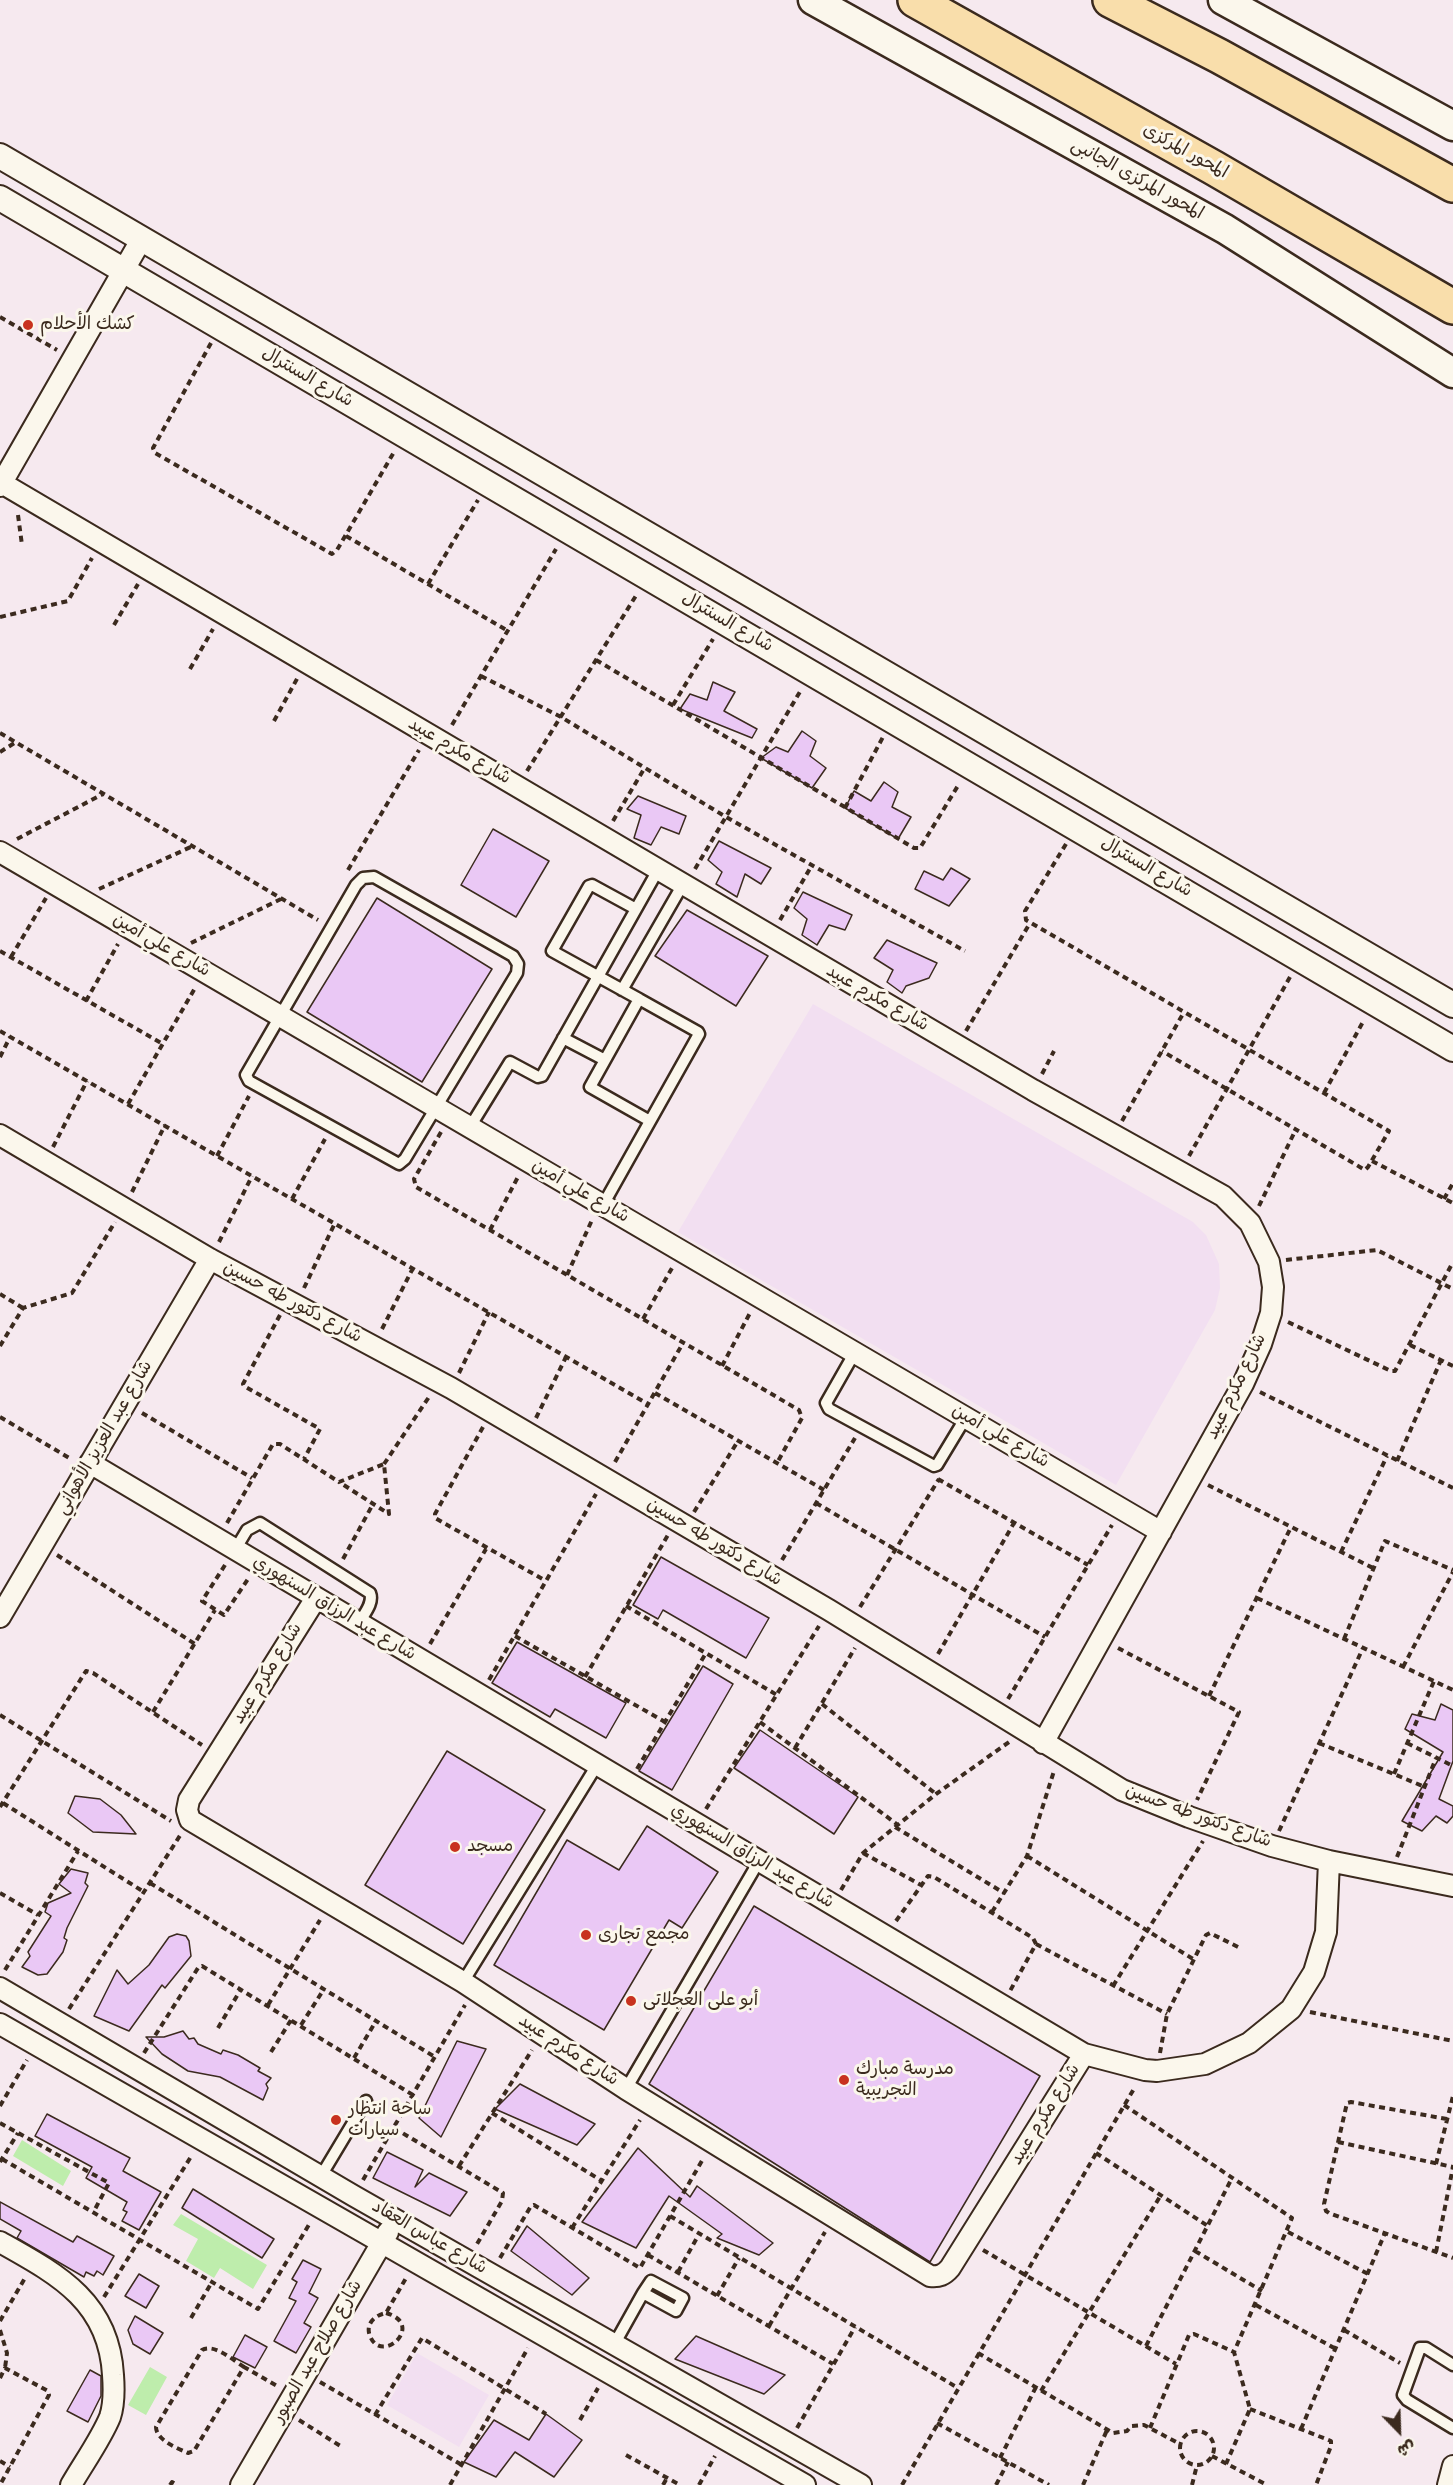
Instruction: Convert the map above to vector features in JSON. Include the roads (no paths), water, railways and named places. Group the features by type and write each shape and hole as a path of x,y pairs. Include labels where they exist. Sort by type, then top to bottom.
{"highway":[{"name":"المحور المركزى","path":"915,0 1215,168 1453,307"},
{"path":"1110,0 1219,56 1453,185"}],"main road":[{"name":"المحور المركزى الجانبى","path":"813,0 1225,229 1453,373"},
{"path":"1223,0 1453,126"}],"street":[{"name":"شارع السنترال","path":"0,156 1453,1005"},
{"name":"شارع السنترال","path":"0,198 1453,1049"},
{"path":"4,486 141,240"},
{"name":"شارع مكرم عبيد","path":"4,486 1033,1090 1223,1196 1250,1223 1269,1262 1273,1287 1271,1313 1261,1344 1243,1384 1101,1639 1051,1748"},
{"name":"شارع علي أمين","path":"5,847 54,884 1161,1532"},
{"name":"شارع دكتور طه حسين","path":"0,1135 210,1259 445,1385 605,1478 829,1610 1122,1790 1213,1826 1272,1846 1329,1861 1453,1886"},
{"name":"شارع عبد العزيز الأهواني","path":"0,1617 210,1259"},
{"name":"شارع عبد الرزاق السنهوري","path":"89,1466 258,1563 1084,2054 1151,2071 1205,2064 1249,2043 1291,2009 1314,1972 1326,1932 1329,1861"},
{"name":"شارع مكرم عبيد","path":"316,1598 189,1800 187,1824 330,1904 469,1986 626,2089 930,2276 938,2277 945,2274 1084,2054"},
{"name":"شارع عباس العقاد","path":"0,1988 354,2196 861,2485"},
{"name":"شارع عباس العقاد","path":"0,2024 805,2485"},
{"name":"شارع صلاح عبد الصبور","path":"241,2485 396,2219"},
{"path":"0,2242 68,2283 94,2314 105,2337 112,2363 114,2390 110,2416 71,2485"},
{"path":"1448,2485 1453,2466"}],"lane":[{"path":"470,1127 510,1062 541,1077 658,870"},
{"path":"374,877 513,956 518,964 517,973 443,1112 399,1164 247,1079 247,1072 279,1016 356,885 363,878 374,877"},
{"path":"602,1204 699,1034 552,950 589,886 592,885 636,909"},
{"path":"622,990 684,885"},
{"path":"639,999 590,1089 650,1121"},
{"path":"563,1038 604,1060"},
{"path":"855,1352 826,1403 829,1409 934,1466 937,1465 966,1417"},
{"path":"226,1545 260,1523 370,1593 372,1598 370,1605 359,1623"},
{"path":"469,1986 597,1765"},
{"path":"626,2089 759,1861"},
{"path":"321,2176 366,2101"},
{"path":"615,2343 643,2293"},
{"path":"1453,2365 1423,2348 1419,2350 1403,2396 1453,2428"}],"place":[{"name":"كشك الأحلام","path":"28,325"},
{"name":"مسجد","path":"455,1847"},
{"name":"مجمع تجارى","path":"586,1935"},
{"name":"أبو على العجلاتى","path":"631,2001"},
{"name":"مدرسة مبارك التجريبية","path":"844,2080"},
{"name":"ساحة انتظار سيارات","path":"336,2120"}]}
